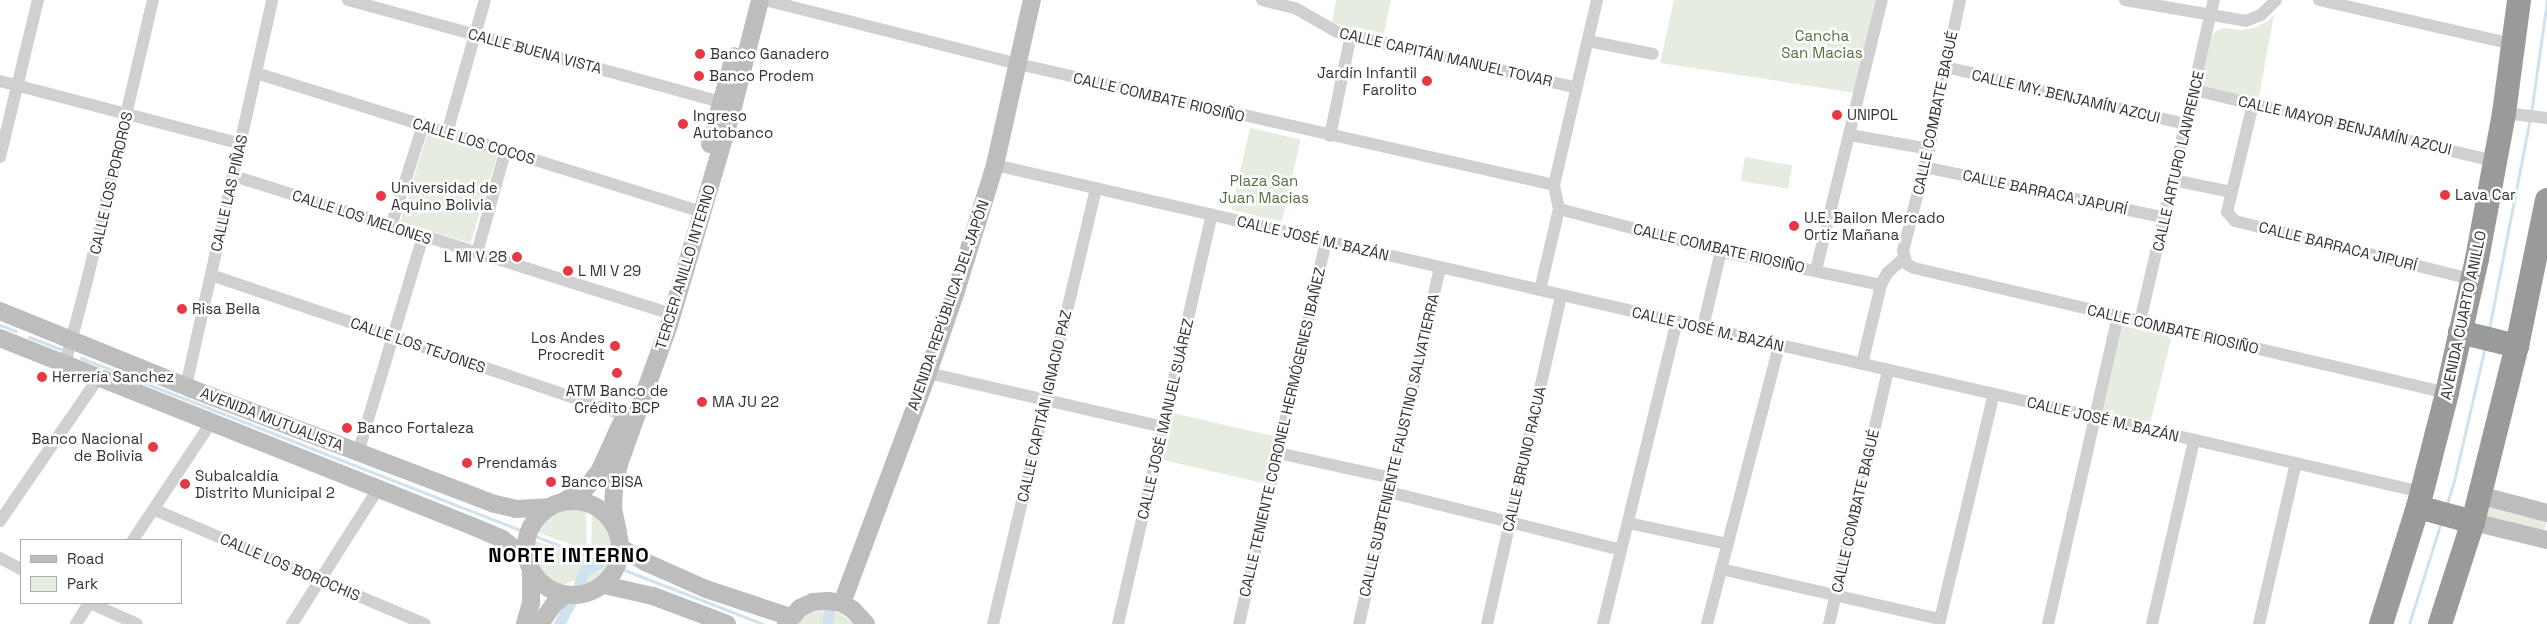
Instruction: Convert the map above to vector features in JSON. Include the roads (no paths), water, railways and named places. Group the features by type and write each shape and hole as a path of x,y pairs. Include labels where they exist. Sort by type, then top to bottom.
{"highway":[{"name":"AVENIDA CUARTO ANILLO","path":"2381,624 2422,503 2447,393 2465,333 2472,279 2495,161 2511,114 2513,44 2519,0"},
{"path":"2440,624 2466,520 2479,495 2512,345 2544,230 2547,200"},
{"path":"2465,333 2512,345"},
{"path":"2422,503 2466,520"}],"main road":[{"name":"TERCER ANILLO INTERNO","path":"556,504 585,489 599,472 624,415 661,311 692,209 749,0"},
{"name":"TERCER ANILLO INTERNO","path":"619,540 613,508 614,489 619,464 669,325 732,111 760,0"},
{"name":"AVENIDA REPÚBLICA DEL JAPÓN","path":"842,603 928,373 995,165 1032,0"},
{"name":"AVENIDA MUTUALISTA","path":"0,311 72,343 496,504 516,509 556,504"},
{"path":"20,345 29,325"},
{"name":"AVENIDA MUTUALISTA","path":"0,338 66,363 210,424 502,539 529,564"},
{"path":"2479,495 2547,513"},
{"path":"525,624 531,603 527,538 534,520 556,504 581,501 596,507 609,517 619,540 645,562 788,621 800,608 813,602 828,601 842,603 853,610 866,624"},
{"path":"2466,520 2547,540"},
{"path":"529,564 540,581 551,590 565,595 579,596 592,592 604,585 616,568 619,540"},
{"path":"604,585 653,596 727,624"},
{"path":"540,624 554,604 565,595"}],"street":[{"path":"0,157 38,0"},
{"name":"CALLE LOS POROROS","path":"66,363 153,0"},
{"name":"CALLE LAS PIÑAS","path":"186,386 272,0"},
{"name":"CALLE BUENA VISTA","path":"348,0 722,102"},
{"path":"447,133 485,0"},
{"name":"CALLE COMBATE RIOSIÑO","path":"766,0 1018,64 1330,136 1554,185"},
{"name":"CALLE CAPITÁN MANUEL TOVAR","path":"1262,0 1296,8 1337,32 1577,88"},
{"path":"1540,290 1559,209 1554,185 1597,0"},
{"path":"1816,270 1882,0"},
{"name":"CALLE COMBATE BAGUÉ","path":"1904,258 1903,251 1929,149 1960,0"},
{"path":"2125,0 2246,20 2254,19 2276,0"},
{"name":"CALLE ARTURO LAWRENCE","path":"2140,322 2214,0"},
{"path":"2319,0 2513,44"},
{"path":"1330,136 1351,35"},
{"path":"1588,41 1653,54"},
{"name":"CALLE MY. BENJAMÍN AZCUI","path":"1946,67 2186,124"},
{"name":"CALLE LOS COCOS","path":"256,73 692,209"},
{"path":"0,81 241,144"},
{"name":"CALLE MAYOR BENJAMÍN AZCUI","path":"2194,90 2495,161"},
{"path":"2173,180 2231,192 2253,104"},
{"path":"2511,114 2546,118"},
{"path":"392,226 422,126"},
{"path":"1850,135 1929,149"},
{"path":"477,253 505,152"},
{"name":"CALLE JOSÉ M. BAZÁN","path":"995,165 2296,463 2422,503"},
{"name":"CALLE BARRACA JAPURÍ","path":"1924,167 2165,218"},
{"name":"CALLE LOS MELONES","path":"234,176 661,311"},
{"name":"CALLE CAPITÁN IGNACIO PAZ","path":"993,624 1096,188"},
{"name":"CALLE BARRACA JIPURÍ","path":"2231,192 2227,212 2235,221 2472,279"},
{"name":"CALLE COMBATE RIOSIÑO","path":"1559,209 1721,251 1880,285"},
{"name":"CALLE JOSÉ MANUEL SUÁREZ","path":"1118,624 1212,214"},
{"path":"358,453 423,236"},
{"name":"CALLE TENIENTE CORONEL HERMÓGENES IBAÑEZ","path":"1239,624 1326,241"},
{"path":"1703,327 1721,251"},
{"path":"1862,364 1880,285 1887,274 1904,258"},
{"name":"CALLE COMBATE RIOSIÑO","path":"1904,258 1907,264 1914,268 2447,393"},
{"name":"CALLE SUBTENIENTE FAUSTINO SALVATIERRA","path":"1359,624 1440,267"},
{"name":"CALLE LOS TEJONES","path":"211,275 624,415"},
{"name":"CALLE BRUNO RACUA","path":"1487,624 1561,295"},
{"path":"2048,624 2118,317"},
{"path":"1603,624 1677,322"},
{"path":"1707,624 1778,345"},
{"name":"CALLE COMBATE BAGUÉ","path":"1829,624 1888,370"},
{"path":"928,373 1163,427"},
{"path":"0,521 99,377"},
{"path":"1721,569 1939,621 1994,394"},
{"path":"134,539 155,510 210,424"},
{"path":"2152,624 2194,440"},
{"path":"1278,453 1392,478"},
{"path":"2259,624 2296,463"},
{"path":"292,624 378,489"},
{"path":"1389,492 1621,550"},
{"name":"CALLE LOS BOROCHIS","path":"155,510 425,624"},
{"path":"1628,523 1728,544"},
{"path":"0,558 20,568"},
{"path":"76,624 89,604"},
{"path":"92,604 136,624"}],"waterway":[{"path":"2531,113 2547,0"},
{"path":"2489,329 2530,119"},
{"path":"0,325 16,331"},
{"path":"29,337 63,350"},
{"path":"2446,507 2454,481 2485,347"},
{"path":"81,358 523,531"},
{"path":"2409,624 2441,522"},
{"path":"535,536 610,565"},
{"path":"577,590 584,571 601,561"},
{"path":"622,569 763,624"},
{"path":"559,624 571,601"},
{"path":"827,624 829,612"}],"place":[{"name":"Banco Ganadero","path":"700,54"},
{"name":"Banco Prodem","path":"699,76"},
{"name":"Jardín Infantil Farolito","path":"1427,81"},
{"name":"UNIPOL","path":"1837,115"},
{"name":"Ingreso Autobanco","path":"683,124"},
{"name":"Lava Car","path":"2445,195"},
{"name":"Universidad de Aquino Bolivia","path":"381,196"},
{"name":"U.E. Bailon Mercado Ortiz Mañana","path":"1794,226"},
{"name":"L MI V 28","path":"517,257"},
{"name":"L MI V 29","path":"568,271"},
{"name":"Risa Bella","path":"182,309"},
{"name":"Los Andes Procredit","path":"615,346"},
{"name":"ATM Banco de Crédito BCP","path":"617,373"},
{"name":"Herrería Sanchez","path":"42,377"},
{"name":"MA JU 22","path":"702,402"},
{"name":"Banco Fortaleza","path":"347,428"},
{"name":"Banco Nacional de Bolivia","path":"153,447"},
{"name":"Prendamás","path":"467,463"},
{"name":"Banco BISA","path":"551,482"},
{"name":"Subalcaldía Distrito Municipal 2","path":"185,484"}],"district":[{"name":"NORTE INTERNO","path":"569,555"}],"park label":[{"name":"Cancha San Macias","path":"1822,44"},
{"name":"Plaza San Juan Macias","path":"1264,188"}]}
